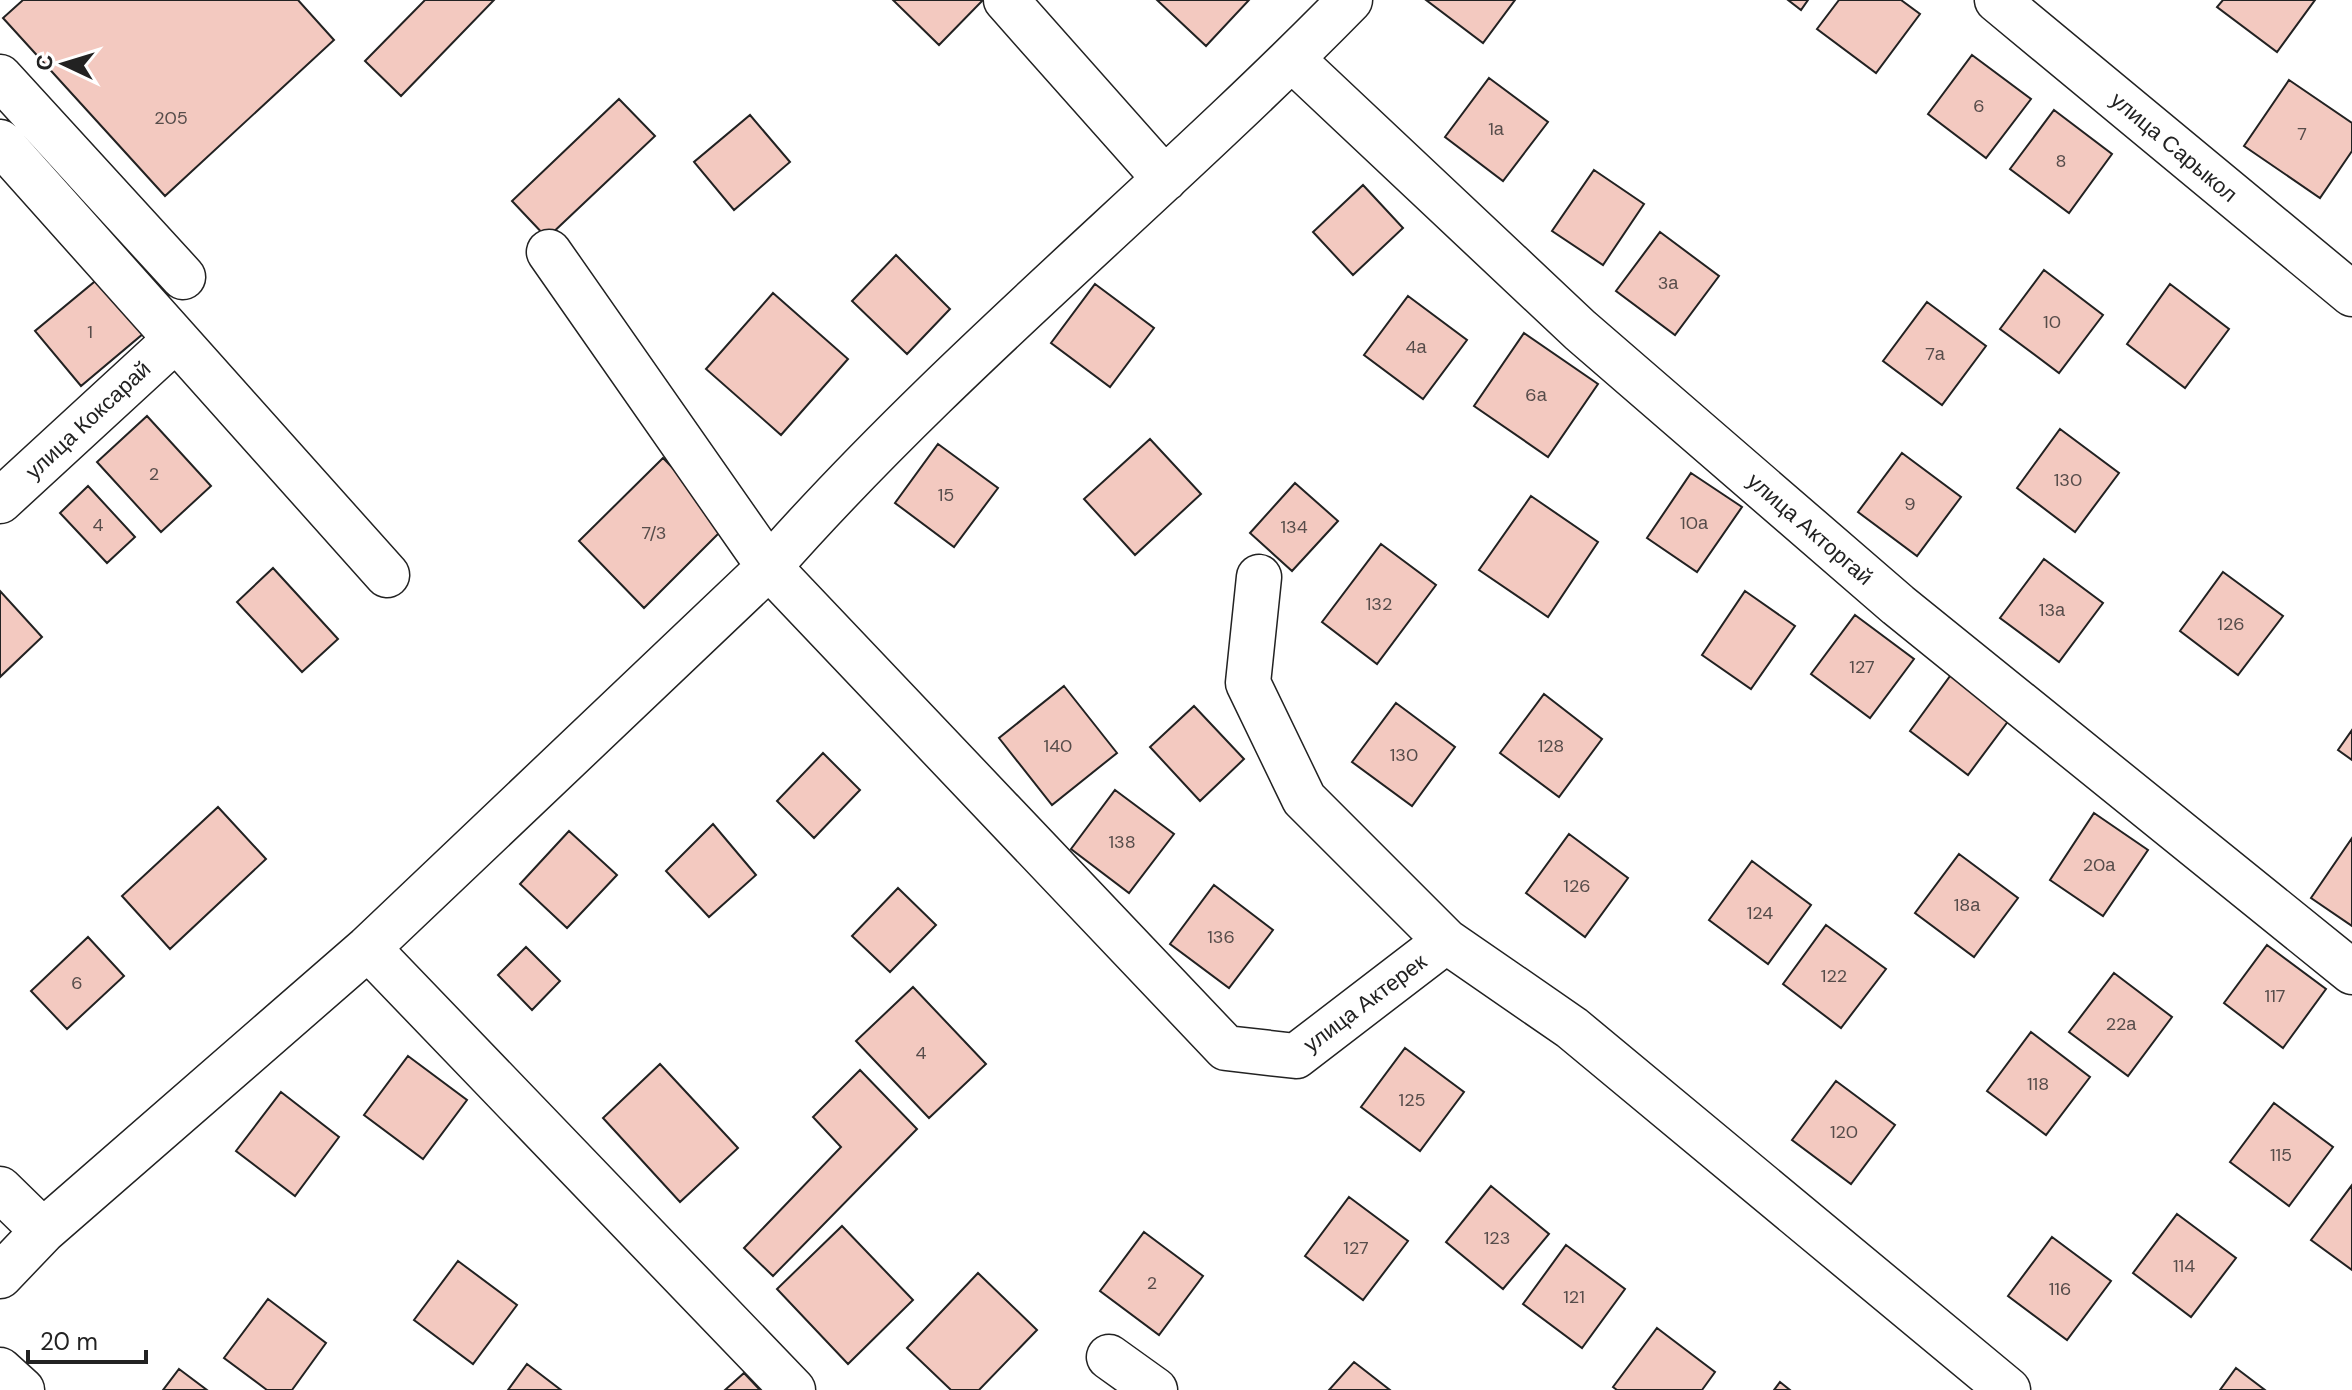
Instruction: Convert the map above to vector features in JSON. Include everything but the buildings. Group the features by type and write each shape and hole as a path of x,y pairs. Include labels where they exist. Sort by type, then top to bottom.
{"street":[{"path":"1006,0 1165,179"},
{"path":"0,1276 43,1231 368,948 769,567 804,527 998,334 1292,59 1350,0"},
{"name":"улица Сарыкол","path":"1997,0 2352,294"},
{"name":"улица Акторгай","path":"1292,59 1580,330 1874,585 2352,972"},
{"path":"0,77 183,277"},
{"path":"0,142 387,575"},
{"name":"улица Актерек","path":"549,252 769,567 1226,1048 1296,1056 1446,941 1572,1028 2008,1390"},
{"name":"улица Коксарай","path":"0,501 176,339"},
{"path":"1259,577 1248,683 1304,799 1446,941"},
{"path":"368,948 793,1390"},
{"path":"0,1189 43,1231"},
{"path":"1109,1357 1155,1390"},
{"path":"0,1370 22,1390"}]}
